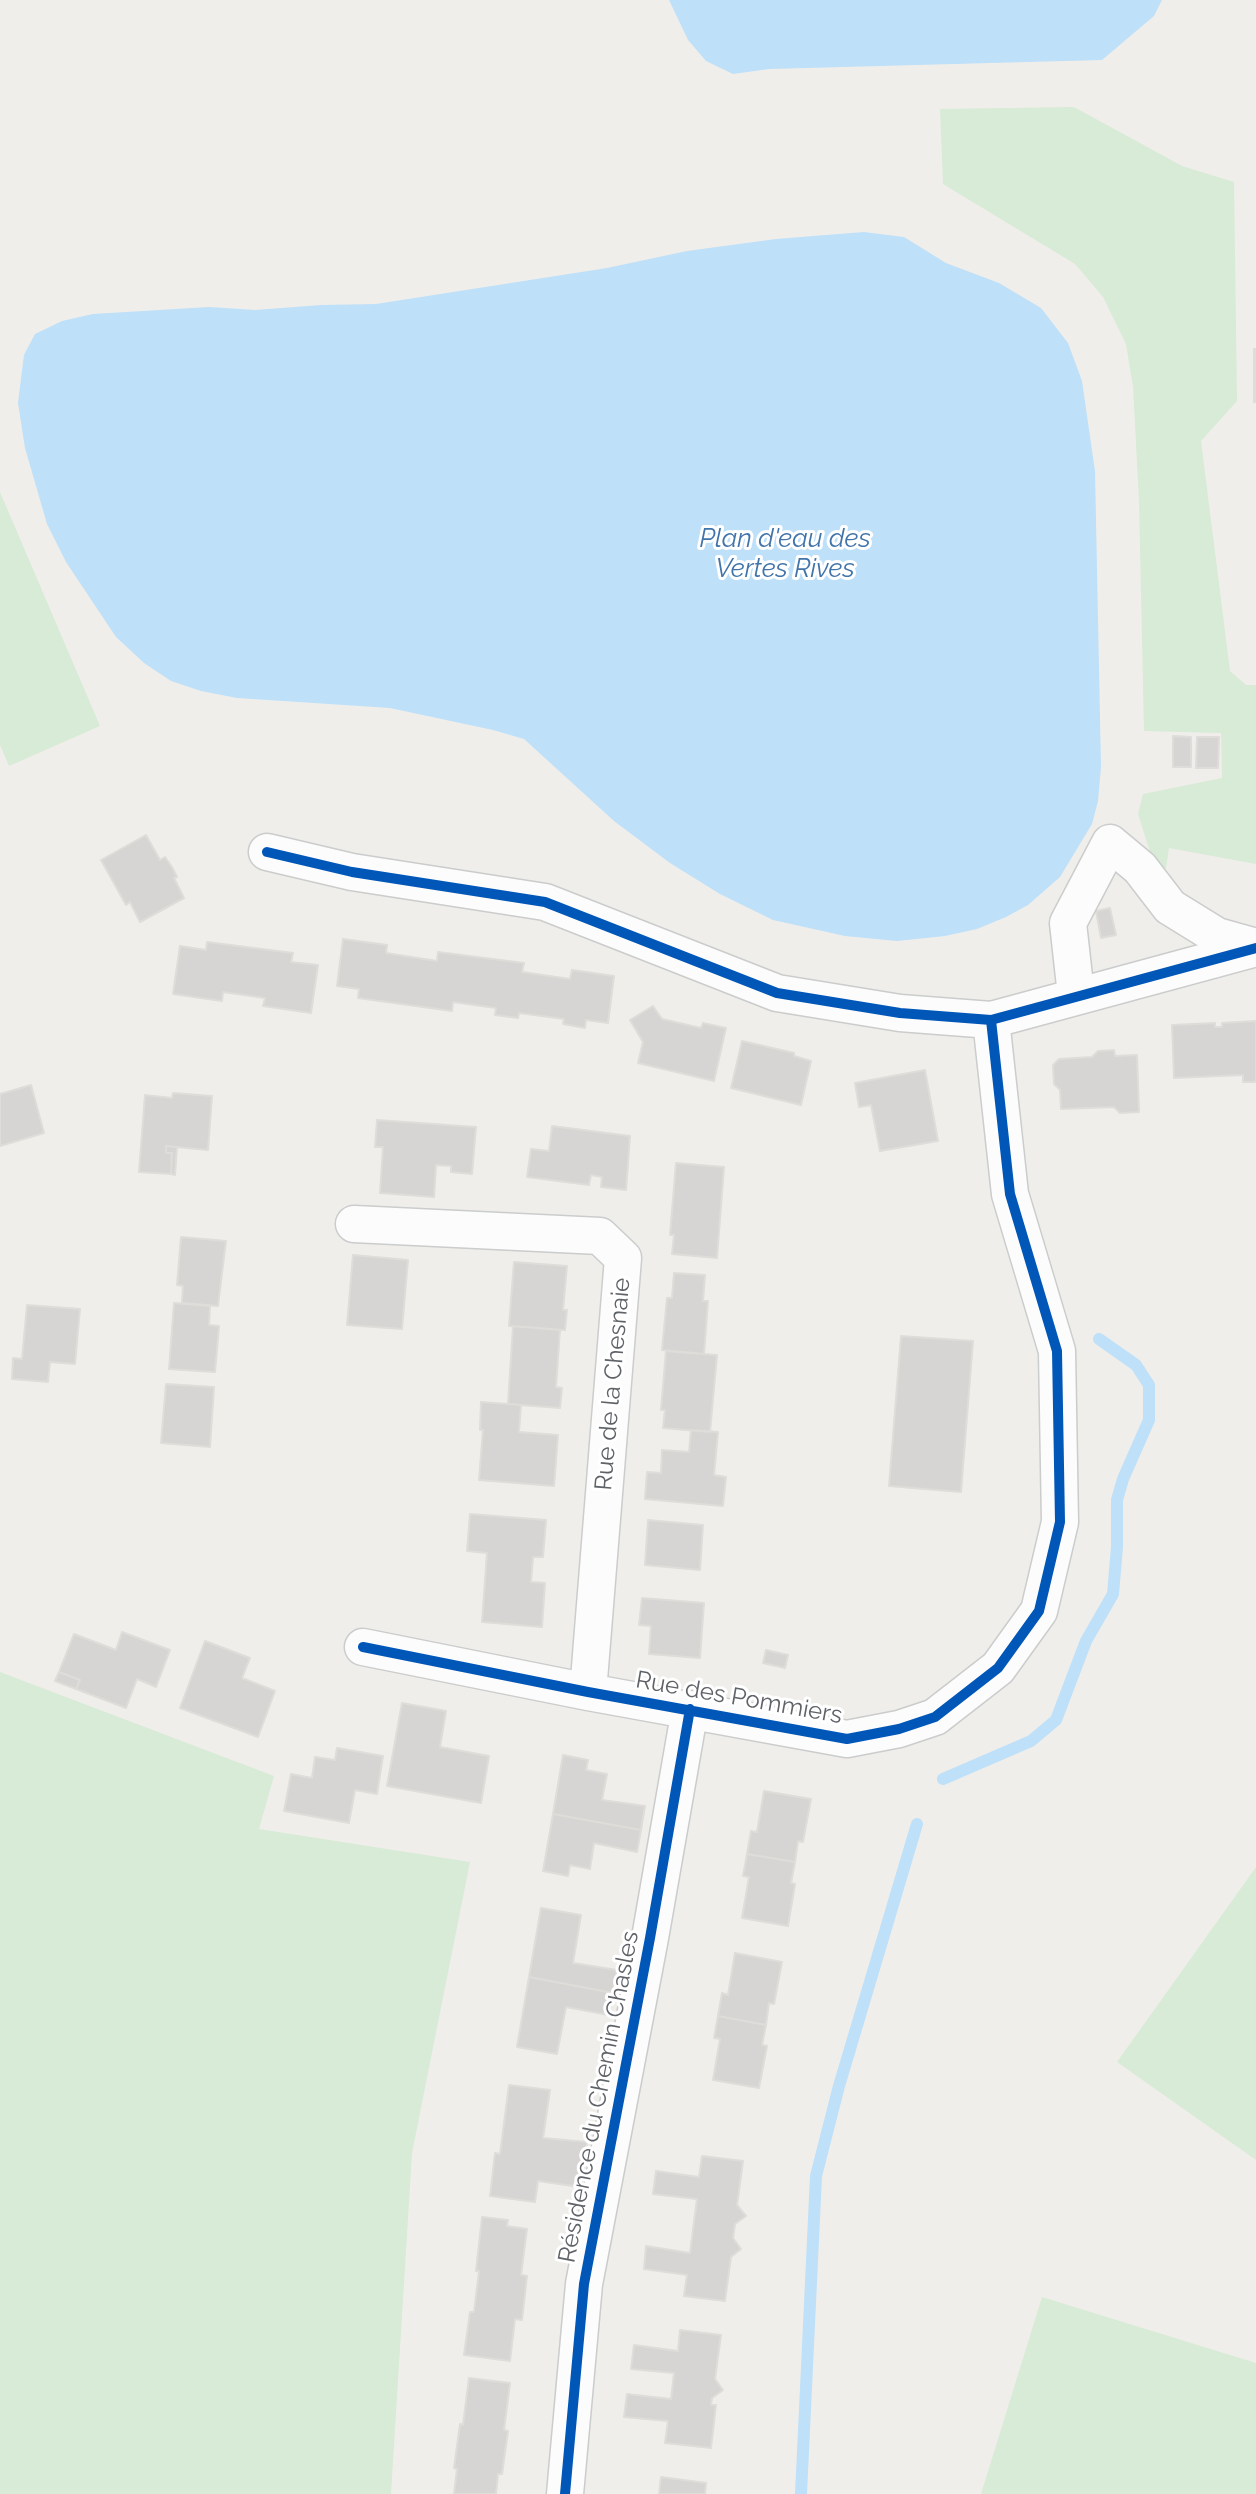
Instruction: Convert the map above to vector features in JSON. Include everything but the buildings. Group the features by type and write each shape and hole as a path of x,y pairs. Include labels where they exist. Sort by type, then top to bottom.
{"street":[{"path":"1076,995 1068,923 1110,843 1140,868 1178,913 1217,936 1256,948"},
{"path":"267,852 352,872 545,902 777,993 900,1013 991,1020 1256,948"},
{"name":"Rue des Pommiers","path":"363,1647 847,1739 899,1729 935,1717 998,1668 1039,1611 1060,1522 1057,1351 1010,1194 991,1020"},
{"name":"Rue de la Chesnaie","path":"354,1224 600,1236 623,1258 588,1692"},
{"name":"Résidence du Chemin Chasles","path":"565,2494 584,2284 690,1709"}],"green space":[{"path":"1074,107 1182,166 1234,182 1237,401 1201,441 1230,671 1246,685 1256,685 1256,864 1169,848 1166,868 1159,870 1138,814 1143,794 1222,778 1221,733 1144,731 1139,501 1133,387 1126,344 1103,297 1075,264 943,184 940,109"},
{"path":"0,492 100,726 9,766 0,745"},
{"path":"0,1672 274,1776 259,1829 470,1862 412,2153 391,2494 0,2494"},
{"path":"1256,1867 1256,2160 1117,2062"},
{"path":"1042,2297 1256,2363 1256,2494 981,2494"}],"water":[{"path":"669,0 1162,0 1154,16 1102,60 769,69 733,74 706,61 688,40"},
{"name":"Plan d'eau des Vertes Rives","path":"864,232 904,237 946,263 999,283 1041,308 1068,343 1082,381 1095,471 1101,767 1098,801 1092,824 1060,877 1028,905 977,929 897,941 845,936 773,920 720,894 670,863 614,821 524,739 390,708 237,698 171,681 144,663 116,637 66,562 47,524 25,448 18,403 24,355 35,334 62,321 93,314 209,307 255,310 376,304 607,268 687,251 776,239"}],"waterway":[{"path":"943,1779 1031,1741 1056,1720 1086,1641 1113,1594 1117,1500 1149,1420 1149,1385 1136,1365 1099,1339"},
{"path":"801,2494 816,2176 839,2086 917,1824"}],"cycle path":[{"path":"267,852 352,872 545,902 777,993 900,1013 991,1020 1256,948"},
{"path":"363,1647 847,1739 899,1729 935,1717 998,1668 1039,1611 1060,1522 1057,1351 1010,1194 991,1020"},
{"path":"565,2494 584,2284 690,1709"}]}
